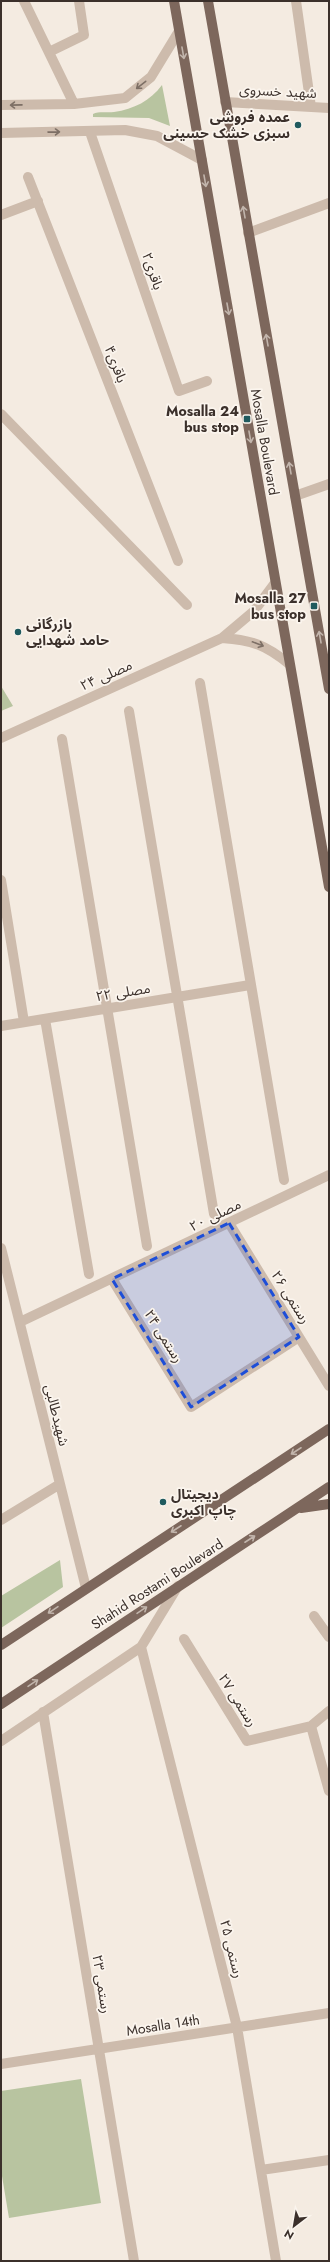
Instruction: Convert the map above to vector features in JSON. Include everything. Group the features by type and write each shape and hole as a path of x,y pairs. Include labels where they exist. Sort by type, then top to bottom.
{"main road":[{"name":"Mosalla Boulevard","path":"174,1 329,887"},
{"name":"Mosalla Boulevard","path":"208,1 329,685"},
{"path":"1,1645 329,1429"},
{"name":"Shahid Rostami Boulevard","path":"1,1704 329,1487"},
{"path":"297,1509 329,1504"}],"street":[{"path":"24,1 74,104"},
{"path":"49,52 84,35 79,1"},
{"path":"296,1 312,107"},
{"path":"1,105 74,104 125,98 151,77 179,31"},
{"name":"شهید خسروی","path":"225,102 329,108"},
{"path":"1,133 125,130 157,136 202,160"},
{"name":"باقری۲","path":"90,132 179,391 207,380"},
{"name":"باقری۴","path":"28,177 178,561"},
{"path":"1,215 38,201"},
{"path":"248,233 329,203"},
{"path":"1,414 187,605"},
{"path":"295,496 329,484"},
{"path":"222,638 254,611 275,583"},
{"path":"222,638 247,640 270,649 289,664"},
{"name":"مصلی ۲۴","path":"1,738 222,638"},
{"path":"200,683 284,1180"},
{"path":"129,711 176,998 214,1214"},
{"path":"62,739 106,1009 147,1246"},
{"path":"1,880 24,1022"},
{"name":"مصلی ۲۲","path":"1,1026 250,985"},
{"path":"45,1019 89,1274"},
{"name":"مصلی ۲۰","path":"20,1322 329,1175"},
{"name":"رستمی ۲۶","path":"229,1223 329,1386"},
{"name":"شهیدطالبی","path":"1,1248 5,1285 20,1322 86,1588"},
{"name":"رستمی ۲۴","path":"112,1279 191,1407 299,1337"},
{"path":"1,1520 60,1484"},
{"path":"1,1741 141,1647 178,1586"},
{"path":"314,1616 329,1637"},
{"name":"رستمی ۲۷","path":"184,1639 247,1741 311,1726"},
{"name":"رستمی ۲۵","path":"141,1647 237,2027 276,2261"},
{"path":"329,1710 311,1726 329,1791"},
{"name":"رستمی ۲۳","path":"43,1712 134,2261"},
{"name":"Mosalla 14th","path":"1,2064 329,2013"},
{"path":"261,2170 329,2160"}],"highlighted area":[{"path":"229,1223 299,1337 191,1407 112,1279"}],"green space":[{"path":"162,85 170,126 149,118 93,117 93,114 95,113 114,112 135,106 147,100"},
{"path":"1,686 13,706 1,711"},
{"path":"60,1560 63,1587 1,1628 1,1596"},
{"path":"81,2079 101,2203 9,2218 1,2170 1,2091"}],"place":[{"name":"عمده فروشی سبزی خشک حسینی","path":"298,125"},
{"name":"Mosalla 24 bus stop","path":"247,419"},
{"name":"Mosalla 27 bus stop","path":"314,606"},
{"name":"بازرگانی حامد شهدایی","path":"18,632"},
{"name":"دیجیتال چاپ اکبری","path":"163,1502"}]}
